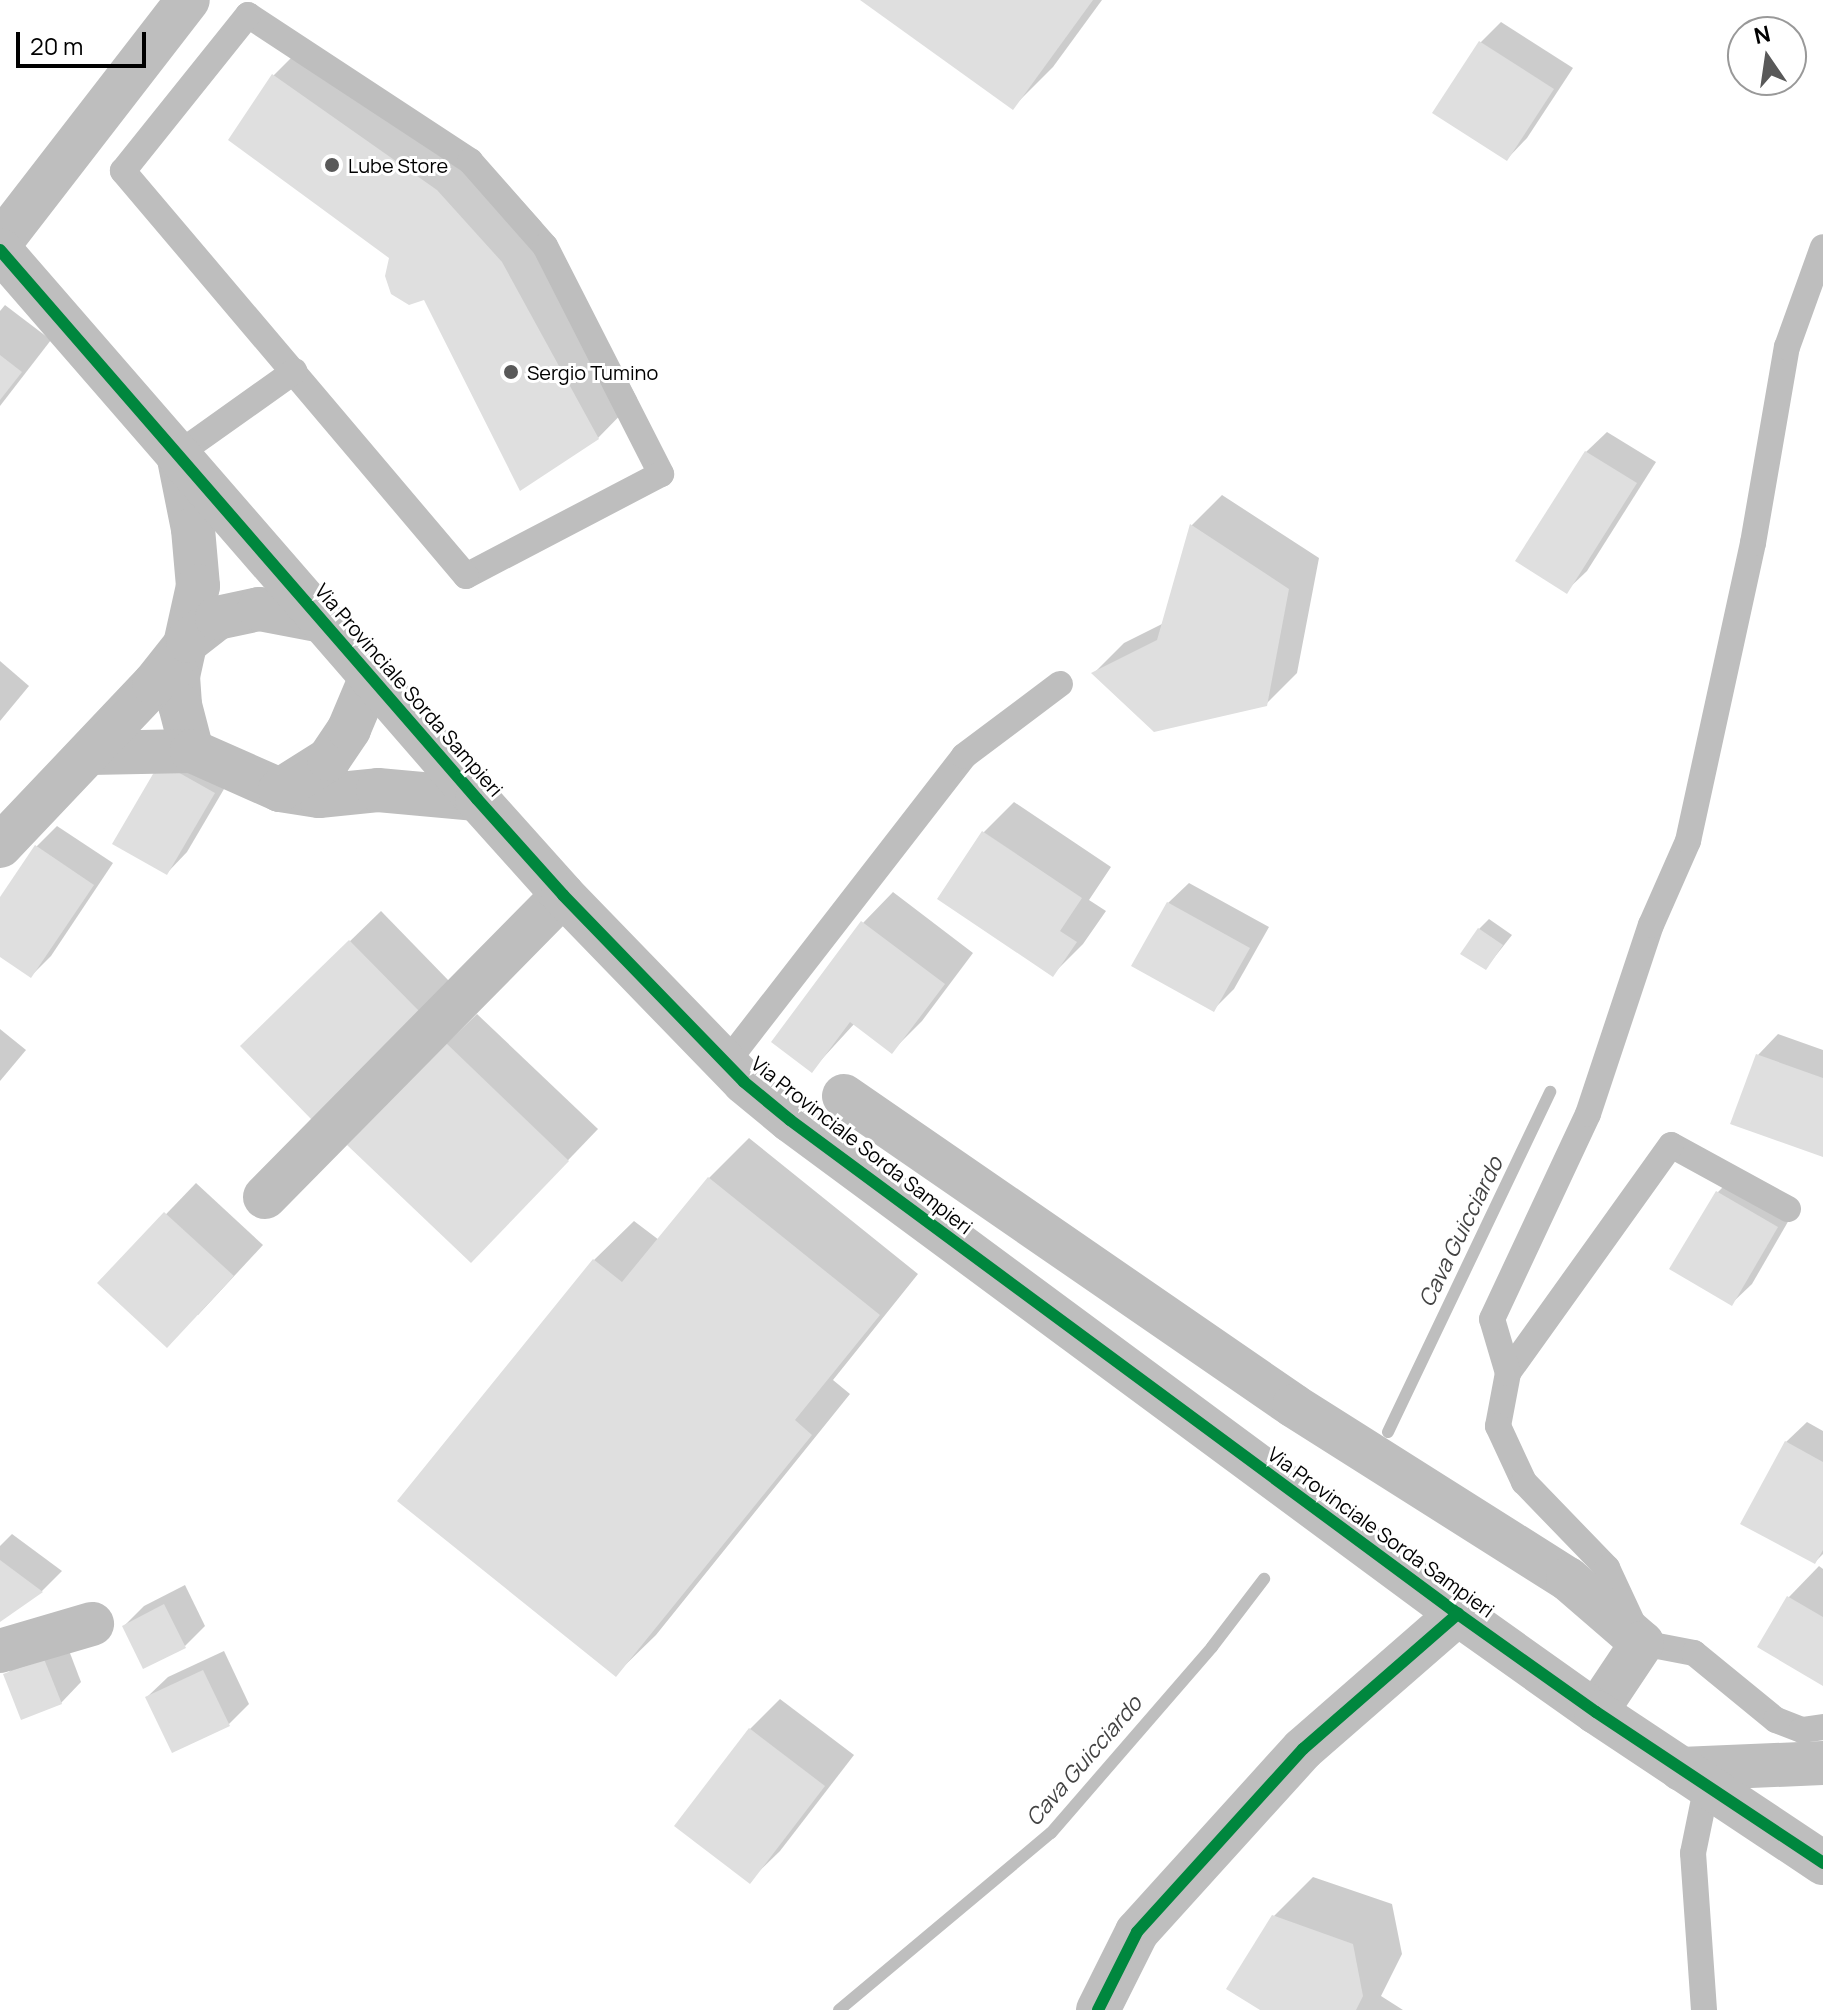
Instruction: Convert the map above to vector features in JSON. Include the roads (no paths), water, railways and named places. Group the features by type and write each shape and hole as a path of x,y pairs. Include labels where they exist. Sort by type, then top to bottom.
{"street":[{"path":"0,243 188,0"},
{"name":"Via Provinciale Sorda Sampieri","path":"0,250 563,895 726,1063 790,1120 1458,1614 1596,1712 1823,1860"},
{"path":"178,454 193,529 198,586 178,676 180,705 192,751"},
{"path":"0,846 90,753 188,641 217,618 259,609 322,621"},
{"path":"280,790 329,759 349,729 371,677"},
{"path":"90,753 192,751 280,790 319,796 378,790 477,799"},
{"path":"265,1197 563,895"},
{"path":"844,1096 1294,1406 1568,1579 1642,1643 1596,1712"},
{"path":"1098,2010 1137,1932 1303,1749 1458,1614"},
{"path":"0,1651 92,1624"},
{"path":"1694,1777 1823,1763"}],"lane":[{"path":"248,15 470,161 545,246 661,474 466,576 295,371 123,171 248,15"},
{"path":"1508,1373 1492,1319 1588,1114 1651,925 1688,841 1753,543 1787,347 1823,247"},
{"path":"178,454 295,371"},
{"path":"726,1063 964,756 1060,684"},
{"path":"1788,1209 1671,1145 1508,1373 1498,1426 1524,1482 1607,1568 1642,1643 1694,1653 1776,1720 1802,1730 1823,1727"},
{"path":"1694,1777 1693,1853 1704,2010"}],"waterway":[{"name":"Cava Guicciardo","path":"1388,1432 1550,1092"},
{"name":"Cava Guicciardo","path":"839,2010 1051,1833 1212,1647 1264,1579"}],"place":[{"name":"Lube Store","path":"332,165"},
{"name":"Sergio Tumino","path":"511,372"}]}
